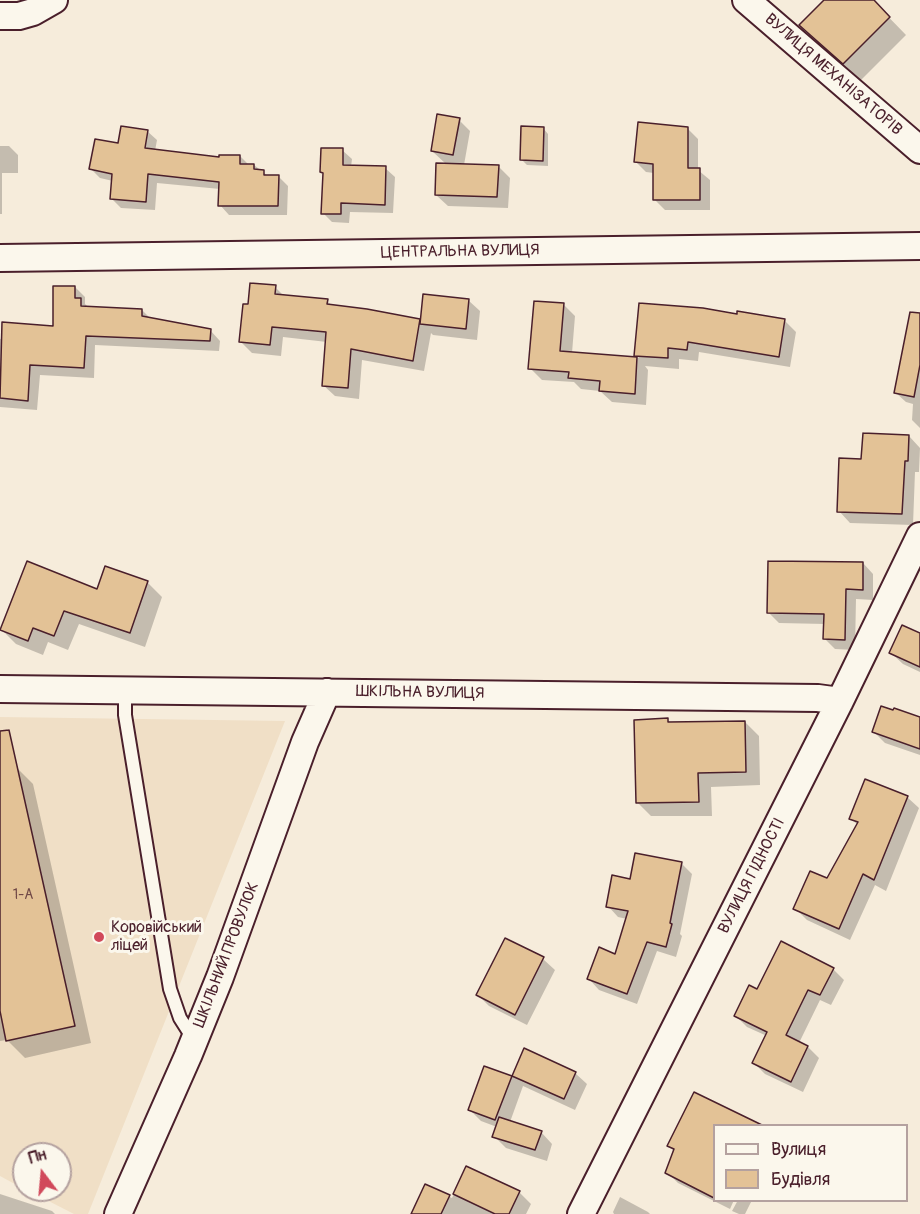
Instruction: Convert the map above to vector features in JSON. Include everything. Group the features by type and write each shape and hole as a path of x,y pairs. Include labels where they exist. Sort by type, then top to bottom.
{"street":[{"path":"0,16 19,16 33,12 54,0"},
{"name":"ВУЛИЦЯ МЕХАНІЗАТОРІВ","path":"746,0 920,150"},
{"name":"ЦЕНТРАЛЬНА ВУЛИЦЯ","path":"0,258 920,246"},
{"name":"ВУЛИЦЯ ГІДНОСТІ","path":"581,1214 840,701 920,536"},
{"name":"ШКІЛЬНА ВУЛИЦЯ","path":"0,689 818,698 840,701"},
{"name":"ШКІЛЬНИЙ ПРОВУЛОК","path":"118,1214 220,976 305,742 327,692"}],"lane":[{"path":"125,691 125,715 170,989 180,1018 194,1040"}],"shaded area":[{"name":"Коровійський ліцей","path":"0,717 285,721 88,1214 74,1214 50,1202 72,1202 72,1142 12,1142 12,1182 0,1176"}],"building":[{"path":"824,0 874,0 890,17 843,64 799,25"},
{"path":"437,114 460,118 453,155 431,151"},
{"path":"638,122 688,127 688,168 700,168 700,200 653,200 653,164 634,162"},
{"path":"121,126 148,130 145,148 219,157 219,155 240,155 240,164 254,164 254,169 264,170 264,175 279,175 278,206 218,206 219,182 148,174 146,202 110,199 112,174 89,169 95,139 118,143"},
{"path":"521,126 544,127 543,161 520,160"},
{"path":"321,148 343,148 343,165 386,166 385,205 341,203 341,214 321,214 323,173 320,172"},
{"path":"436,163 499,165 497,197 435,195"},
{"path":"250,283 276,285 275,294 328,299 327,304 420,319 413,361 351,349 348,388 322,386 326,332 272,327 270,345 239,342 243,304 248,304"},
{"path":"53,286 75,286 75,298 81,298 81,306 142,309 142,316 211,329 210,341 86,336 84,368 30,365 28,401 0,398 2,322 53,326"},
{"path":"423,294 469,299 466,329 420,324"},
{"path":"534,301 564,303 560,351 637,357 635,394 599,391 600,381 568,378 569,372 528,369"},
{"path":"639,303 703,308 737,314 737,311 785,319 779,357 688,342 687,350 668,348 668,358 634,356"},
{"path":"910,312 920,313 920,365 914,397 894,393"},
{"path":"863,433 909,435 902,514 837,512 839,458 861,459"},
{"path":"27,561 97,589 105,566 148,581 130,633 64,611 54,636 33,628 28,641 0,630"},
{"path":"768,561 863,562 863,590 846,589 845,640 823,639 824,614 767,613"},
{"path":"902,625 920,633 920,667 889,653"},
{"path":"881,706 920,717 920,749 872,732"},
{"path":"668,718 668,722 745,721 746,772 698,773 699,802 636,803 634,720"},
{"path":"9,730 75,1026 6,1041 0,1011 0,731"},
{"path":"865,779 908,796 874,880 863,874 839,929 793,909 810,871 827,878 858,822 849,819"},
{"path":"635,853 682,862 666,947 647,942 627,994 587,979 599,947 615,954 628,911 606,907 612,875 630,879"},
{"path":"505,938 544,957 515,1015 476,995"},
{"path":"781,941 834,968 820,995 808,990 786,1035 808,1046 791,1082 752,1063 767,1032 734,1016 749,985 757,989"},
{"path":"524,1048 576,1072 564,1099 512,1076"},
{"path":"484,1066 512,1076 495,1120 468,1110"},
{"path":"694,1092 760,1124 713,1124 713,1197 665,1173 674,1149 667,1146"},
{"path":"499,1117 542,1131 535,1150 492,1137"},
{"path":"466,1166 520,1191 509,1214 495,1214 453,1194"},
{"path":"425,1184 450,1195 441,1214 411,1214"}],"place":[{"name":"Коровійський ліцей","path":"99,937"}]}
